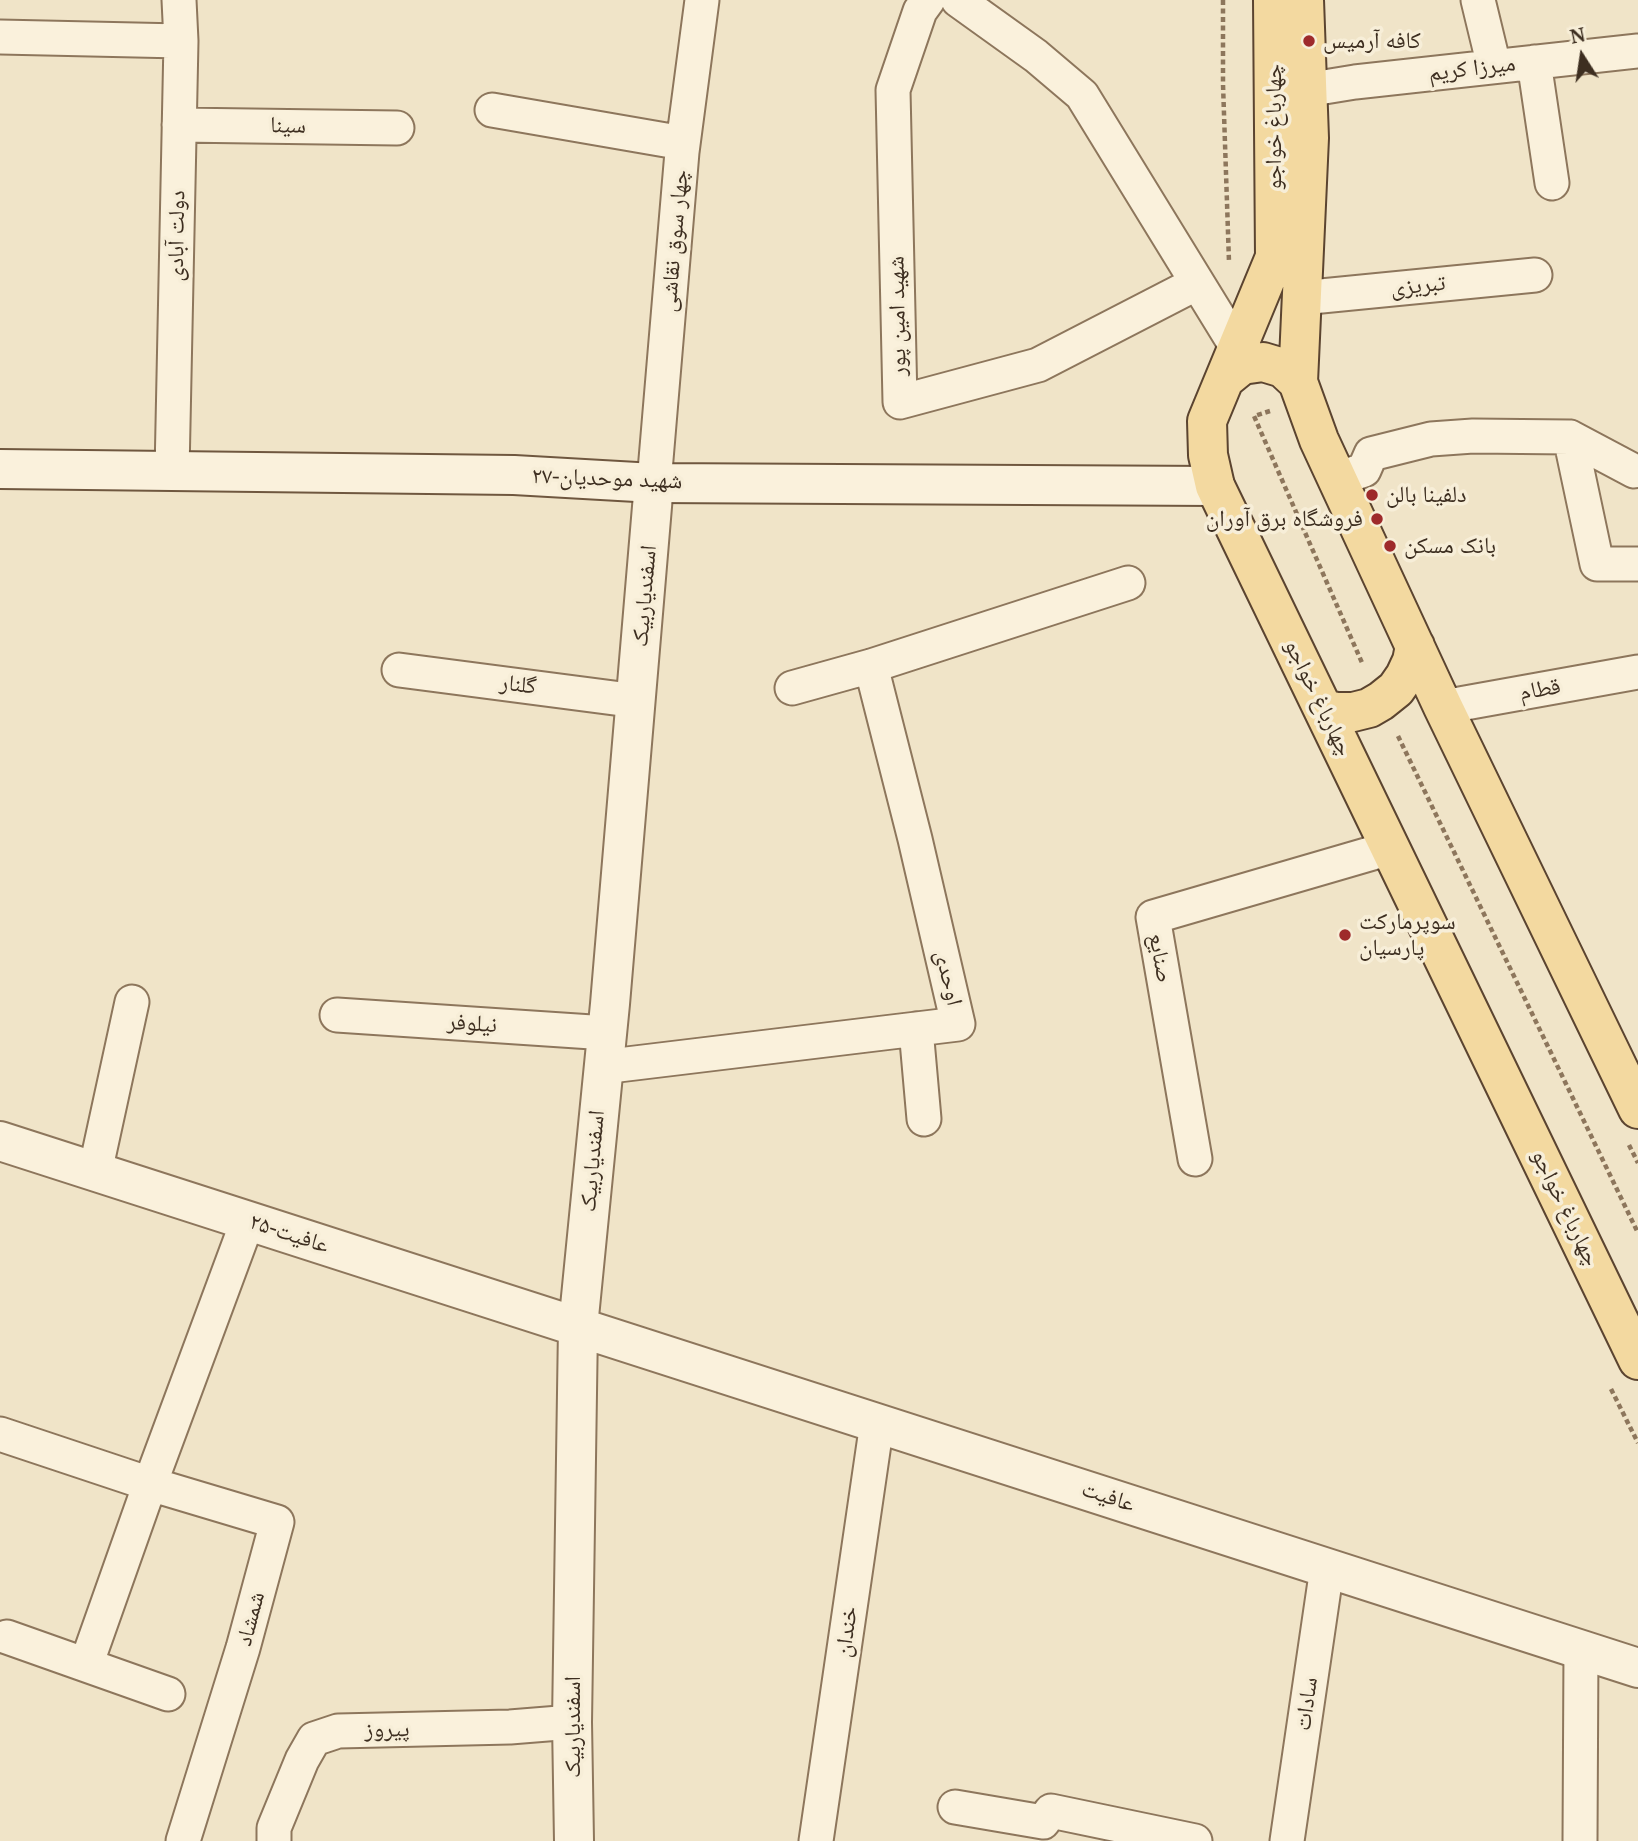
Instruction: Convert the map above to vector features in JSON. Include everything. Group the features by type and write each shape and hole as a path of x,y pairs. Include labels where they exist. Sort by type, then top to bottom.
{"main road":[{"name":"چهارباغ خواجو","path":"1273,0 1275,257 1208,421 1208,456 1215,486 1638,1360"},
{"name":"چهارباغ خواجو","path":"1304,0 1309,138 1301,298 1301,391 1336,479 1443,707 1632,1124"},
{"path":"1232,364 1263,362 1283,368 1301,391"},
{"path":"1323,709 1353,712 1369,708 1381,701 1405,676 1415,646"}],"street":[{"name":"دولت آبادی","path":"172,472 181,41 179,0"},
{"name":"چهار سوق نقاشی","path":"654,482 683,143 702,0"},
{"name":"شهید امین پور","path":"928,0 920,11 892,90 900,402 1038,365 1197,283"},
{"path":"958,0 1036,56 1082,95 1197,283 1232,364"},
{"path":"1478,0 1494,66"},
{"path":"0,37 181,41"},
{"name":"میرزا کریم","path":"1306,90 1638,51"},
{"path":"1534,62 1552,183"},
{"path":"492,110 683,143"},
{"name":"سینا","path":"179,125 397,128"},
{"name":"تبریزی","path":"1301,298 1535,275"},
{"path":"1570,437 1597,564 1638,564"},
{"path":"1336,479 1364,470 1371,454 1431,439 1461,450 1570,437 1634,471"},
{"name":"۲۷-شهید موحدیان","path":"0,469 514,475 654,482 1215,486"},
{"name":"اسفندیاربیک","path":"574,1841 572,1722 578,1326 637,701 654,482"},
{"path":"792,688 871,666 1128,583"},
{"name":"اوحدی","path":"605,1050 958,1024 871,666"},
{"name":"گلنار","path":"399,670 637,701"},
{"name":"قطام","path":"1443,707 1638,673"},
{"name":"صنایع","path":"1195,1159 1153,917 1390,848"},
{"path":"95,1172 132,1002"},
{"name":"نیلوفر","path":"337,1015 605,1050"},
{"path":"915,1029 924,1119"},
{"name":"۲۵-عافیت","path":"0,1141 578,1326"},
{"path":"86,1665 248,1220"},
{"name":"عافیت","path":"578,1326 1638,1668"},
{"name":"خندان","path":"816,1841 877,1423"},
{"path":"0,1434 150,1484"},
{"name":"شمشاد","path":"150,1484 277,1522 243,1648 183,1841"},
{"name":"سادات","path":"1287,1841 1327,1568"},
{"path":"7,1637 168,1694"},
{"path":"1580,1841 1581,1649"},
{"name":"پیروز","path":"274,1841 274,1828 302,1760 314,1739 338,1731 510,1727 572,1722"},
{"path":"955,1807 1043,1822 1051,1811 1195,1841"}],"path":[{"path":"1301,391 1254,416 1381,701 1638,1233"},
{"path":"1632,1124 1638,1163"}],"place":[{"name":"کافه آرمیس","path":"1309,41"},
{"name":"دلفینا بالن","path":"1372,495"},
{"name":"فروشگاه برق آوران","path":"1377,519"},
{"name":"بانک مسکن","path":"1390,546"},
{"name":"سوپرمارکت پارسیان","path":"1345,935"}]}
